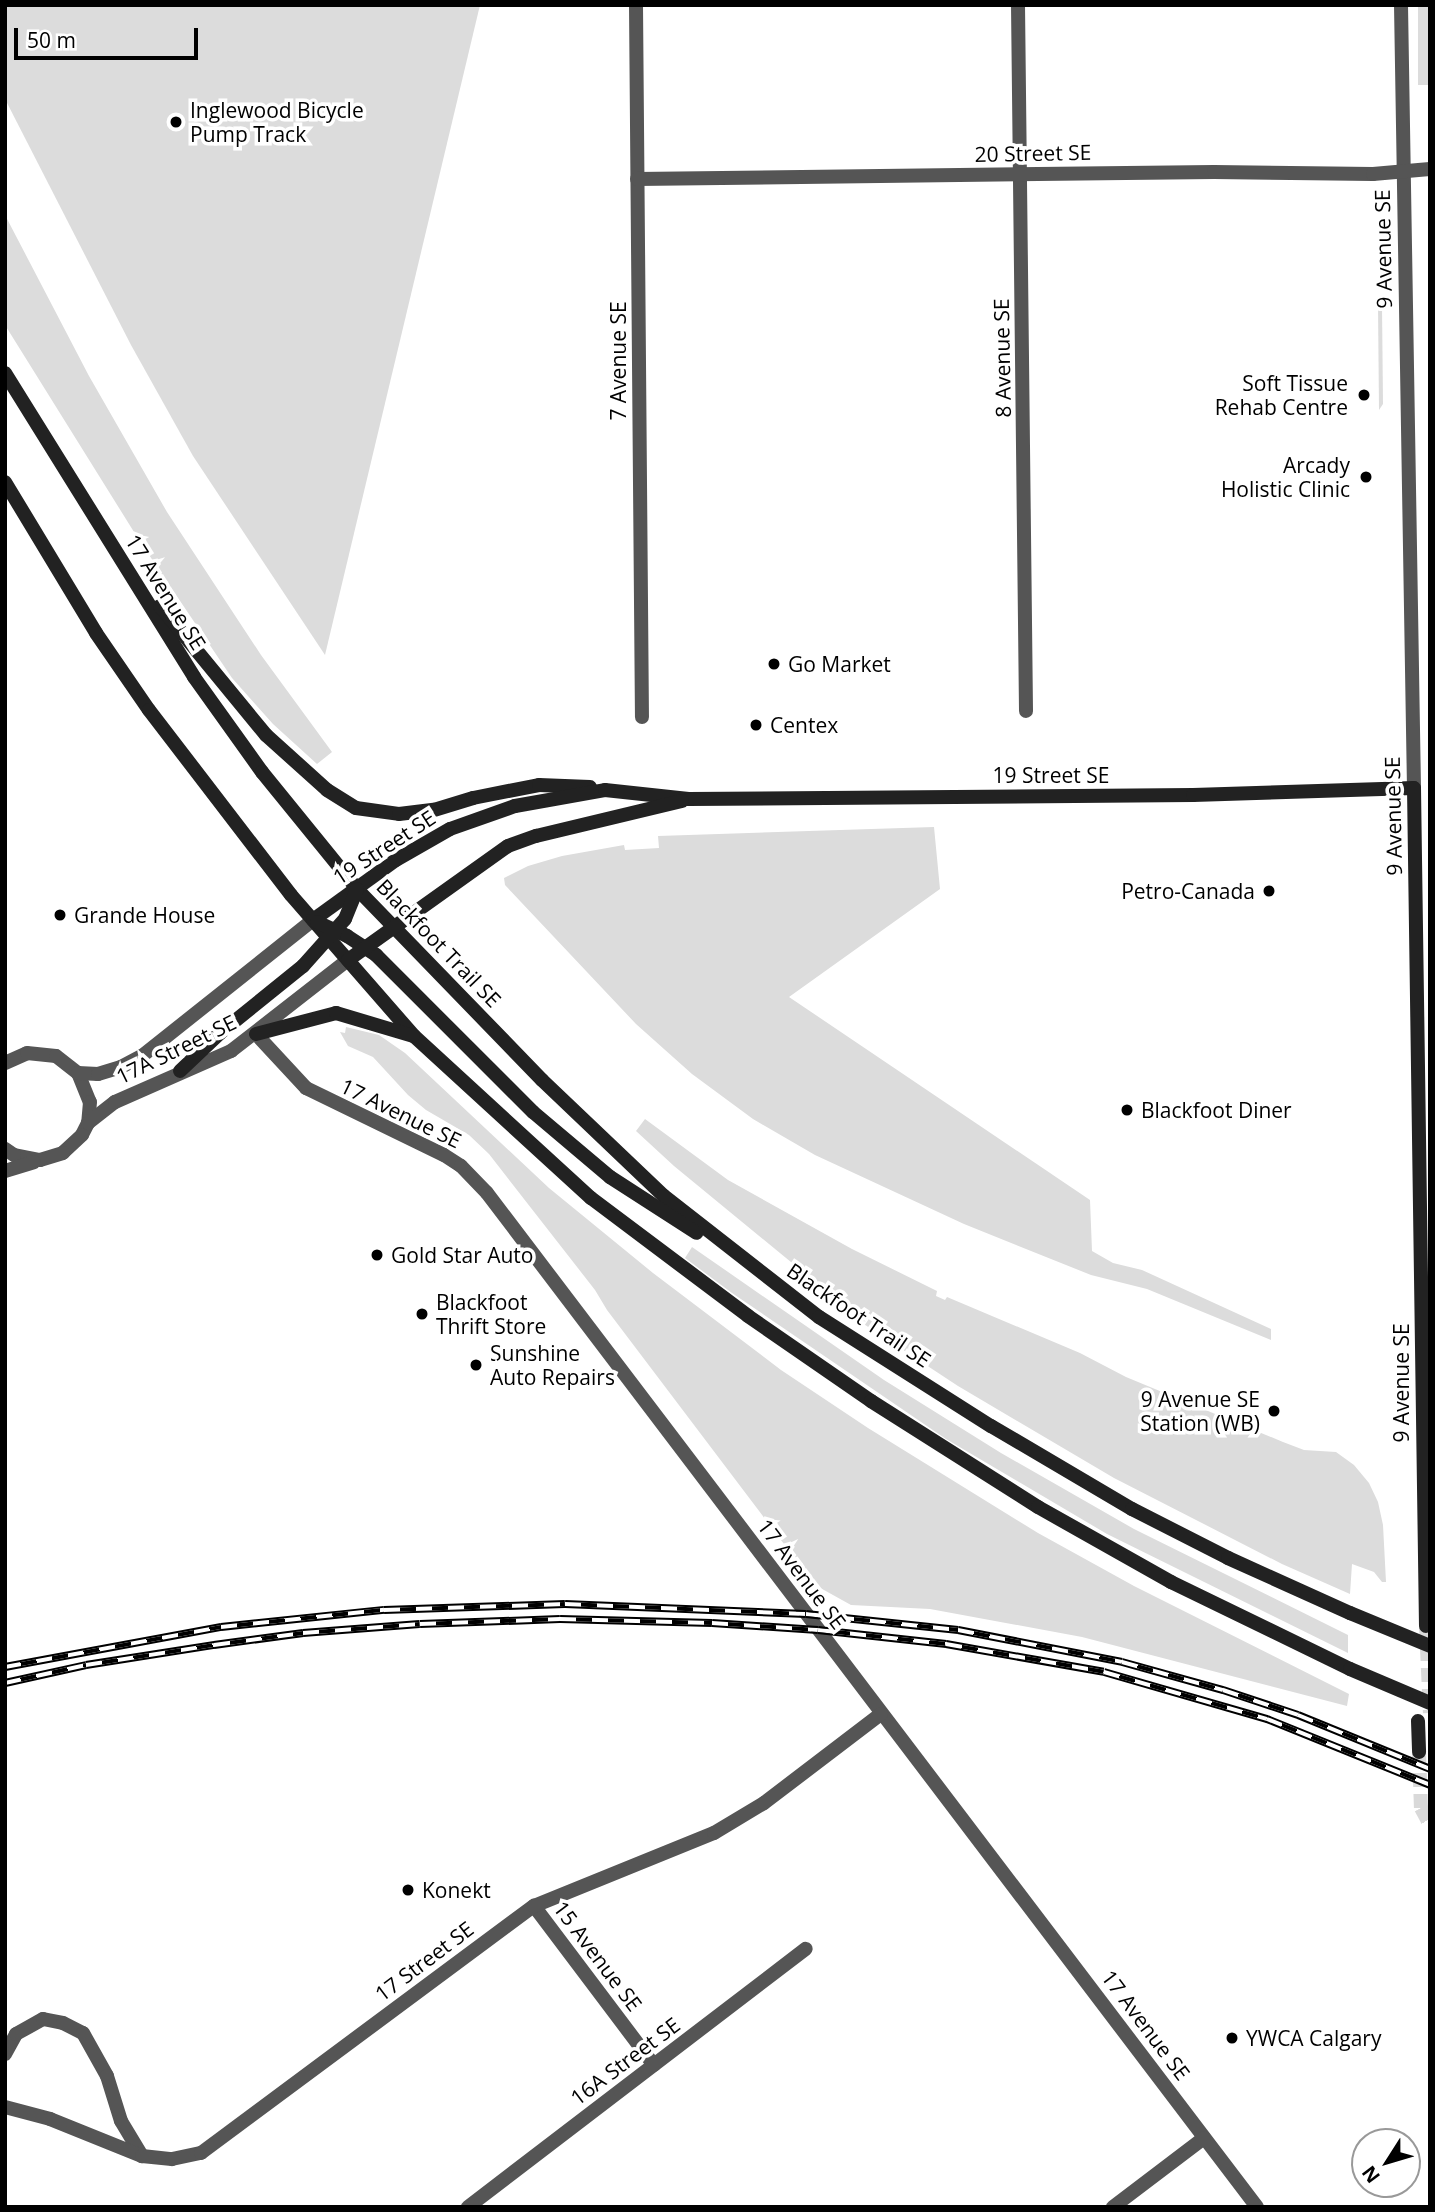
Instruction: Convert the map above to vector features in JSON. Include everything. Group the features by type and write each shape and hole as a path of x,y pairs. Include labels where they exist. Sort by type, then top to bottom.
{"main road":[{"name":"17 Avenue SE","path":"5,373 202,688 262,772 357,889"},
{"path":"5,482 96,633 141,699 313,920 332,934 366,948 408,985 533,1112 610,1177 761,1273"},
{"path":"118,552 266,735 327,790 356,808 378,814 421,812 539,785 567,784 605,790"},
{"name":"19 Street SE","path":"313,920 423,843 464,823 515,806 605,790 689,799 1193,795 1413,788"},
{"name":"9 Avenue SE","path":"1413,788 1426,1462 1426,1626"},
{"name":"19 Street SE","path":"348,960 508,846 536,836 689,799"},
{"path":"180,1071 220,1033 303,965 350,910 357,889"},
{"name":"Blackfoot Trail SE","path":"357,889 396,926 542,1080 664,1196 819,1317 1067,1473 1228,1558 1430,1646"},
{"path":"332,934 348,960 414,1037 591,1198 748,1316 871,1401 1105,1546 1350,1669 1430,1703"},
{"path":"256,1034 336,1013 414,1037"},
{"path":"1418,1721 1419,1752"}],"street":[{"name":"7 Avenue SE","path":"636,5 642,717"},
{"name":"8 Avenue SE","path":"1018,5 1027,711"},
{"name":"9 Avenue SE","path":"1401,5 1413,788"},
{"name":"20 Street SE","path":"637,179 1021,174 1373,174 1402,169 1430,169"},
{"name":"17A Street SE","path":"78,1073 98,1074 121,1067 142,1056 313,920"},
{"name":"17A Street SE","path":"40,1160 63,1153 73,1145 88,1123 114,1102 231,1051 348,960"},
{"name":"17 Avenue SE","path":"256,1034 306,1088 444,1155 461,1166 487,1193 1257,2207"},
{"path":"5,1063 27,1053 56,1056 78,1073 88,1092 88,1123"},
{"path":"5,1149 14,1155 40,1160"},
{"path":"5,1171 40,1160"},
{"name":"17 Street SE","path":"5,2107 50,2119 142,2156 172,2159 201,2153 534,1906 714,1833 764,1803 881,1714"},
{"name":"15 Avenue SE","path":"534,1906 654,2065"},
{"name":"16A Street SE","path":"468,2207 806,1949"},
{"path":"5,2054 16,2034 43,2019 63,2023 83,2033 107,2076 121,2121 142,2156"},
{"path":"1112,2207 1204,2138"}],"shaded area":[{"path":"5,5 480,5 325,655 193,456 131,345 5,99"},
{"path":"1418,5 1430,5 1430,85 1418,85"},
{"path":"5,215 89,376 167,512 261,655 332,752 317,764 273,724 232,678 139,540 5,325"},
{"path":"1378,306 1382,306 1383,404 1379,410"},
{"path":"934,827 940,889 789,997 1090,1200 1092,1251 1113,1263 1142,1270 1271,1329 1271,1340 1147,1289 1091,1275 964,1224 815,1155 753,1119 692,1074 636,1024 505,885 504,878 528,866 562,856 624,845 625,850 659,848 658,836"},
{"path":"346,1027 379,1035 405,1053 549,1188 653,1273 781,1370 868,1428 1038,1533 1134,1586 1349,1694 1347,1706 1082,1637 930,1609 851,1605 815,1585 607,1310 595,1290 489,1154 469,1135 426,1110 408,1095 373,1057 348,1046 340,1032 345,1033"},
{"path":"645,1119 728,1180 852,1249 937,1291 936,1296 945,1300 947,1297 1080,1353 1126,1377 1283,1442 1304,1450 1336,1452 1354,1465 1369,1483 1378,1502 1383,1525 1386,1582 1382,1582 1374,1572 1352,1564 1350,1594 1282,1564 1114,1478 958,1386 850,1315 797,1267 674,1166 636,1131"},
{"path":"692,1247 884,1380 1001,1453 1134,1529 1348,1635 1348,1653 1107,1534 946,1439 685,1258"}],"tunnel":[{"path":"1426,1626 1430,1713"},
{"path":"1419,1752 1421,1808 1430,1825"}],"railway":[{"path":"5,1667 221,1627 384,1610 565,1604 806,1614 958,1630 1122,1662 1223,1690 1298,1715 1430,1769"},
{"path":"5,1683 86,1665 214,1645 303,1633 420,1624 560,1619 712,1623 818,1630 946,1644 1104,1672 1267,1719 1430,1785"}],"place":[{"name":"Inglewood Bicycle Pump Track","path":"176,122"},
{"name":"Soft Tissue Rehab Centre","path":"1364,395"},
{"name":"Arcady Holistic Clinic","path":"1366,477"},
{"name":"Go Market","path":"774,664"},
{"name":"Centex","path":"756,725"},
{"name":"Petro-Canada","path":"1269,891"},
{"name":"Grande House","path":"60,915"},
{"name":"Blackfoot Diner","path":"1127,1110"},
{"name":"Gold Star Auto","path":"377,1255"},
{"name":"Blackfoot Thrift Store","path":"422,1314"},
{"name":"Sunshine Auto Repairs","path":"476,1365"},
{"name":"9 Avenue SE Station (WB)","path":"1274,1411"},
{"name":"Konekt","path":"408,1890"},
{"name":"YWCA Calgary","path":"1232,2038"}]}
